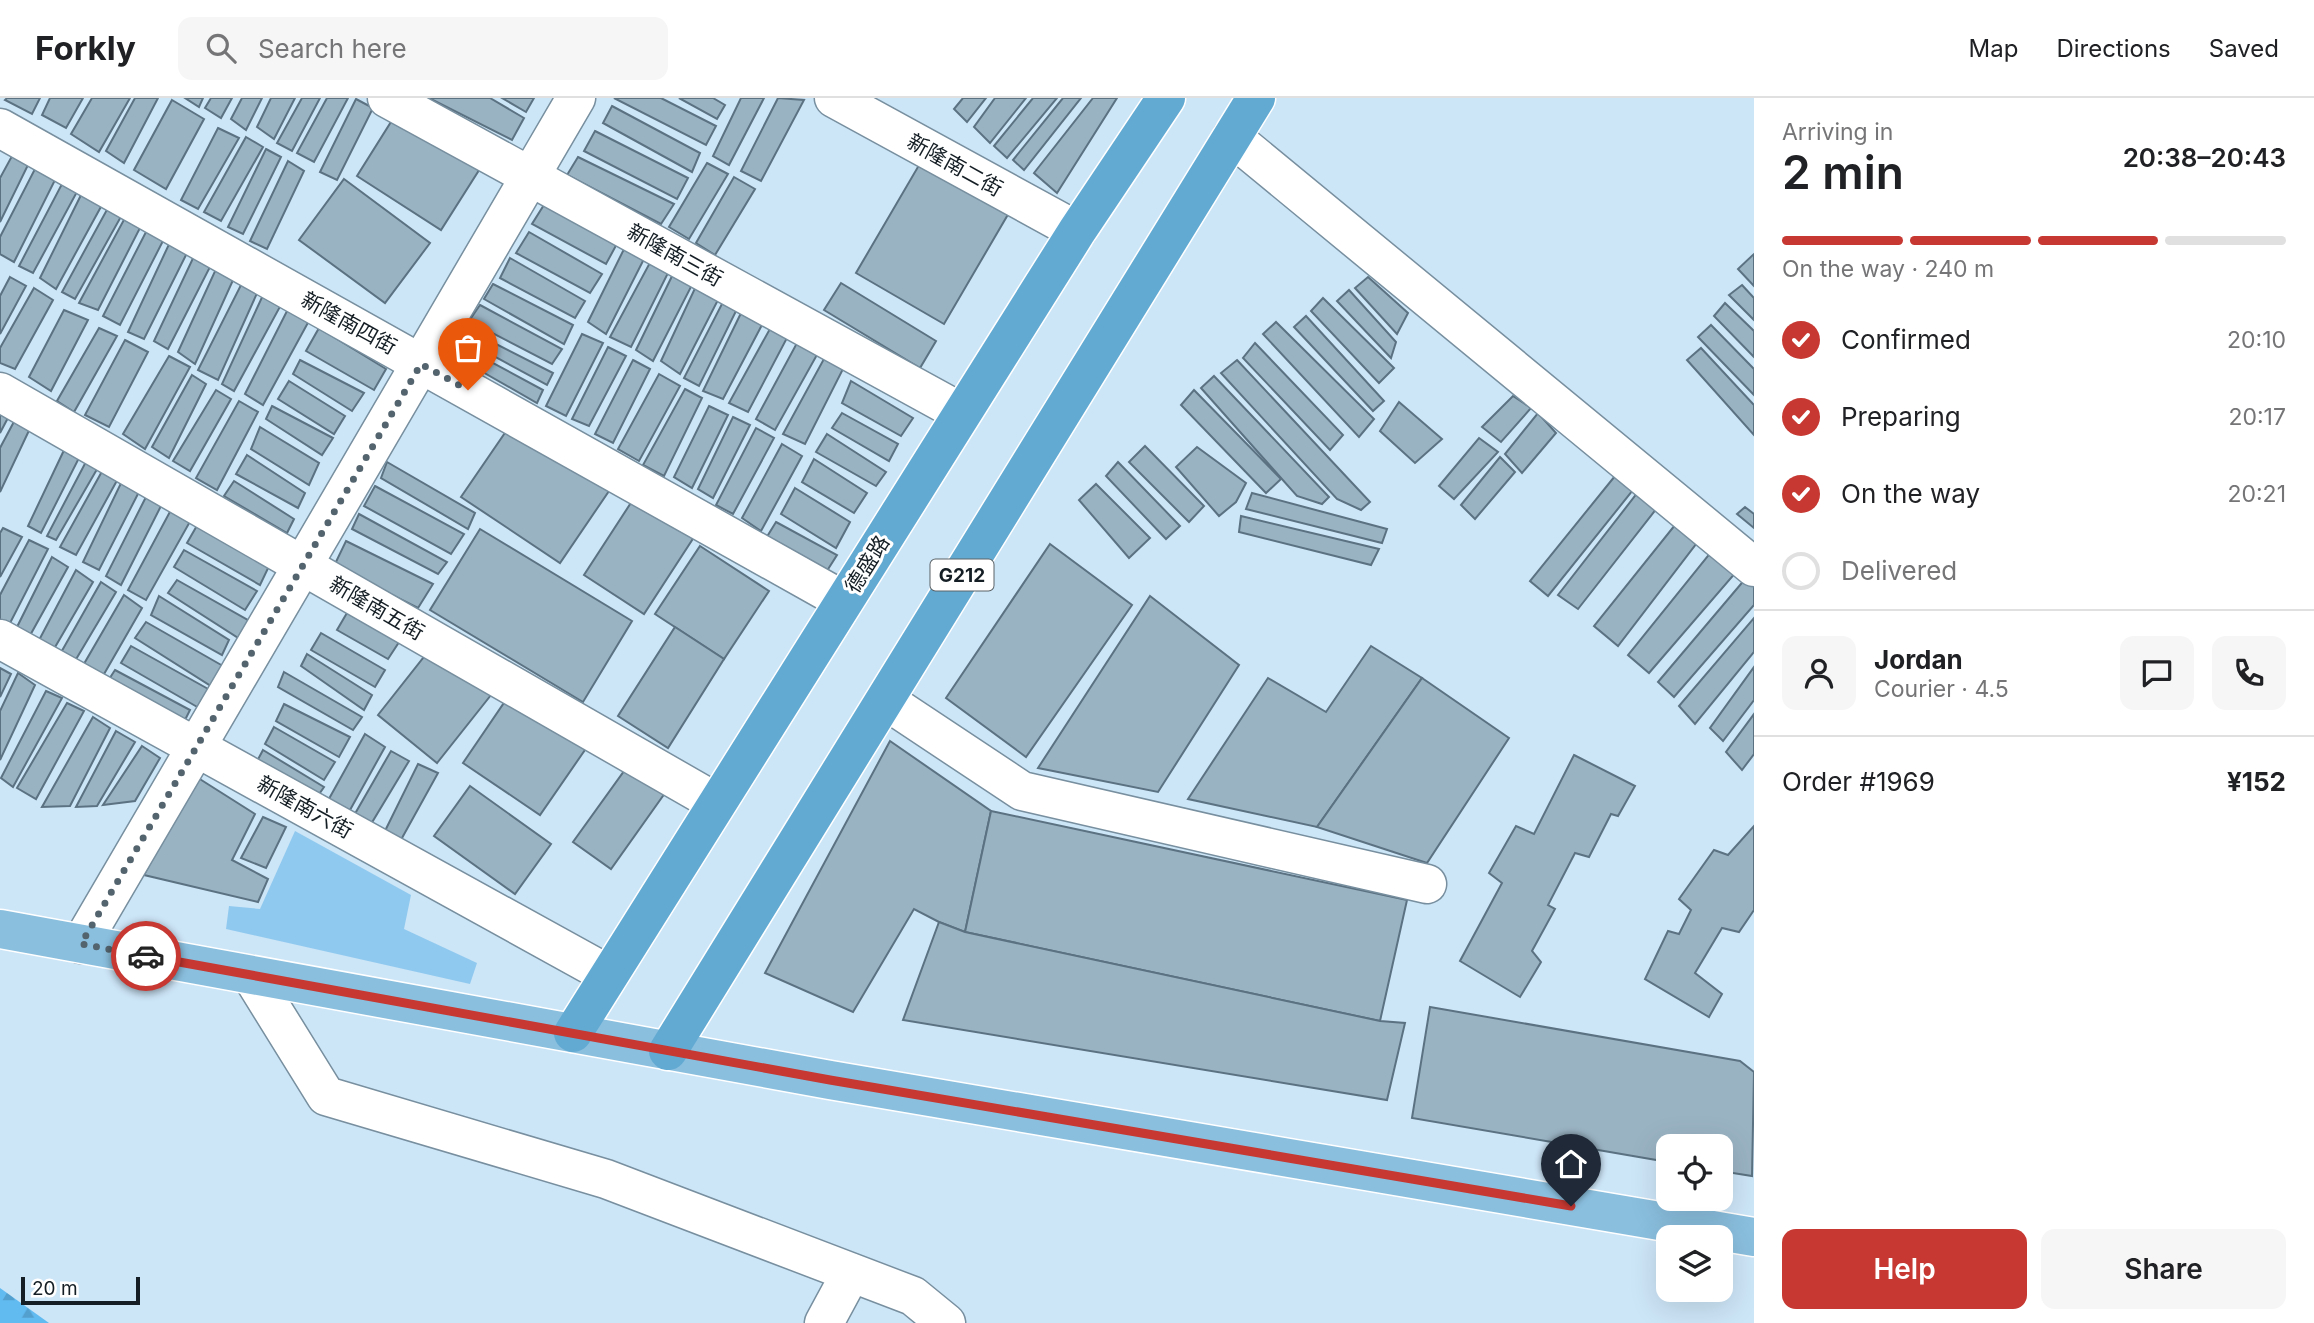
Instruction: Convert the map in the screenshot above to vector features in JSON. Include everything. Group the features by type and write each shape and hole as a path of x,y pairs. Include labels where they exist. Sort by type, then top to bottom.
{"highway":[{"name":"德盛路","path":"573,1033 1077,231 1166,98"},
{"name":"G212","path":"668,1051 1256,98"}],"main road":[{"path":"0,929 668,1051 1754,1237"}],"street":[{"name":"新隆南三街","path":"387,98 962,413"},
{"path":"81,944 576,98"},
{"name":"新隆南二街","path":"834,98 1077,231"},
{"name":"新隆南四街","path":"0,128 844,601"},
{"path":"1232,137 1754,567"},
{"name":"新隆南五街","path":"0,393 718,803"},
{"name":"新隆南六街","path":"0,639 610,975"},
{"path":"885,700 1022,790 1427,884"},
{"path":"251,975 326,1096 606,1179 914,1296 946,1323"},
{"path":"824,1323 851,1273"}],"shaded area":[{"path":"295,831 411,895 404,929 477,963 470,984 226,929 229,906 260,909"}],"green space":[{"path":"0,1288 49,1323 0,1323"}],"building":[{"path":"40,98 32,114 5,100"},
{"path":"50,98 83,98 66,128 42,115"},
{"path":"92,98 130,98 99,152 71,134"},
{"path":"135,98 158,98 124,163 106,151"},
{"path":"185,98 203,98 199,107"},
{"path":"211,98 232,98 221,118 205,108"},
{"path":"242,98 262,98 246,130 231,119"},
{"path":"271,98 295,98 274,139 257,127"},
{"path":"302,98 320,98 292,151 277,143"},
{"path":"327,98 348,98 314,162 297,153"},
{"path":"429,98 490,98 524,118 512,140"},
{"path":"502,98 534,98 526,112"},
{"path":"614,98 661,98 716,126 706,145"},
{"path":"679,98 713,98 725,105 717,119"},
{"path":"741,98 764,98 729,165 713,156"},
{"path":"778,98 804,100 761,181 741,171"},
{"path":"963,98 986,98 967,122 954,109"},
{"path":"995,98 1026,98 990,143 974,127"},
{"path":"1033,98 1057,98 1007,158 994,146"},
{"path":"1063,98 1081,98 1024,170 1013,160"},
{"path":"1093,98 1117,98 1057,193 1034,173"},
{"path":"356,99 373,108 337,180 320,172"},
{"path":"172,100 204,119 166,189 134,170"},
{"path":"612,106 700,153 692,172 603,123"},
{"path":"396,114 481,167 441,230 357,176"},
{"path":"218,128 239,138 198,209 181,200"},
{"path":"595,131 688,178 677,199 584,151"},
{"path":"246,137 263,147 221,221 204,212"},
{"path":"266,149 281,157 243,234 228,227"},
{"path":"12,156 28,165 0,222 0,178"},
{"path":"578,157 674,204 661,224 567,175"},
{"path":"922,160 1010,211 944,324 856,273"},
{"path":"288,161 304,171 267,249 250,241"},
{"path":"707,163 728,174 689,239 669,227"},
{"path":"37,165 57,176 14,262 0,254 0,237"},
{"path":"734,177 755,189 715,255 696,243"},
{"path":"344,179 430,243 385,303 299,240"},
{"path":"63,182 78,190 33,273 19,266"},
{"path":"83,191 103,203 56,289 40,278"},
{"path":"547,200 619,240 606,264 532,224"},
{"path":"109,206 123,213 75,299 62,292"},
{"path":"126,216 142,224 98,310 79,303"},
{"path":"148,228 165,237 120,325 103,316"},
{"path":"529,232 602,274 590,293 516,253"},
{"path":"171,240 189,249 144,339 128,332"},
{"path":"627,243 647,253 606,334 588,322"},
{"path":"195,254 212,263 168,349 154,341"},
{"path":"1754,254 1754,286 1738,269"},
{"path":"653,257 671,267 631,347 610,337"},
{"path":"510,258 585,301 575,318 500,278"},
{"path":"216,269 234,278 195,364 178,352"},
{"path":"675,270 694,281 653,361 636,350"},
{"path":"10,277 26,286 0,334 0,296"},
{"path":"1368,277 1408,313 1397,334 1355,288"},
{"path":"242,283 258,291 218,380 198,370"},
{"path":"841,283 936,341 920,368 824,310"},
{"path":"493,284 573,325 564,344 484,299"},
{"path":"697,284 721,294 680,374 661,361"},
{"path":"1742,285 1754,298 1754,320 1729,295"},
{"path":"34,288 53,300 15,369 0,363 0,348"},
{"path":"1349,290 1396,342 1391,358 1337,301"},
{"path":"264,293 282,303 234,391 222,384"},
{"path":"725,298 739,305 699,386 684,378"},
{"path":"1323,298 1394,368 1379,383 1311,311"},
{"path":"1725,303 1754,331 1754,357 1714,316"},
{"path":"480,305 562,349 552,364 469,321"},
{"path":"288,309 310,319 263,405 245,394"},
{"path":"743,309 764,321 723,399 703,391"},
{"path":"64,310 88,320 51,391 29,377"},
{"path":"1306,316 1384,401 1373,411 1294,327"},
{"path":"1276,322 1374,419 1359,437 1263,334"},
{"path":"1711,325 1754,369 1754,395 1698,337"},
{"path":"461,326 553,373 547,385 457,336"},
{"path":"771,327 788,336 748,412 729,403"},
{"path":"99,328 117,336 74,412 57,401"},
{"path":"319,328 386,369 374,390 306,351"},
{"path":"582,334 603,343 566,416 546,406"},
{"path":"125,340 148,352 109,427 85,415"},
{"path":"452,341 543,390 537,403 446,351"},
{"path":"797,343 818,353 775,430 756,419"},
{"path":"1255,343 1343,435 1330,450 1243,358"},
{"path":"608,347 626,356 589,426 572,419"},
{"path":"1701,348 1754,405 1754,435 1687,360"},
{"path":"169,356 190,367 145,449 123,434"},
{"path":"825,357 844,367 805,444 783,434"},
{"path":"300,360 364,393 352,411 293,374"},
{"path":"633,360 650,369 613,443 595,434"},
{"path":"1237,360 1370,502 1361,510 1337,499 1221,373"},
{"path":"659,374 680,386 639,461 618,449"},
{"path":"192,375 206,384 169,458 152,447"},
{"path":"1214,376 1329,497 1322,504 1297,496 1201,388"},
{"path":"289,381 345,416 334,434 278,399"},
{"path":"851,381 913,418 901,436 842,403"},
{"path":"685,389 702,398 664,476 643,465"},
{"path":"216,390 231,399 190,471 173,461"},
{"path":"1194,390 1281,479 1266,493 1181,405"},
{"path":"1513,396 1531,408 1501,442 1482,427"},
{"path":"239,401 258,412 217,490 196,478"},
{"path":"1399,402 1442,439 1415,463 1380,431"},
{"path":"272,406 333,438 322,455 266,419"},
{"path":"709,406 728,415 692,488 674,477"},
{"path":"0,408 10,414 0,433"},
{"path":"842,413 898,444 889,461 832,428"},
{"path":"1538,413 1556,433 1522,473 1505,454"},
{"path":"17,416 33,422 0,492 0,448"},
{"path":"733,417 750,425 713,498 698,489"},
{"path":"511,424 609,491 560,563 461,497"},
{"path":"260,427 319,463 309,485 251,449"},
{"path":"756,428 774,438 733,514 716,505"},
{"path":"827,434 886,472 876,486 816,452"},
{"path":"1479,438 1498,452 1454,499 1439,486"},
{"path":"782,444 802,456 761,531 742,518"},
{"path":"66,446 81,454 41,533 28,526"},
{"path":"1145,446 1204,506 1189,522 1129,462"},
{"path":"1197,447 1246,483 1236,502 1219,516 1176,467"},
{"path":"247,455 305,493 298,508 236,474"},
{"path":"89,456 100,464 56,540 47,536"},
{"path":"1500,457 1515,472 1475,519 1461,505"},
{"path":"814,459 867,493 854,513 802,482"},
{"path":"387,462 475,513 468,529 381,478"},
{"path":"1118,462 1180,526 1166,539 1106,476"},
{"path":"105,466 120,475 76,555 60,547"},
{"path":"1615,476 1633,490 1548,596 1530,581"},
{"path":"123,479 142,486 99,570 83,562"},
{"path":"234,481 294,519 287,533 224,496"},
{"path":"1096,484 1150,538 1129,558 1079,500"},
{"path":"375,486 464,534 451,554 364,506"},
{"path":"795,488 850,522 836,548 781,514"},
{"path":"149,491 164,500 121,585 106,576"},
{"path":"1638,492 1657,508 1578,609 1558,595"},
{"path":"1252,493 1387,529 1382,543 1246,509"},
{"path":"636,495 696,534 644,614 584,575"},
{"path":"1745,507 1754,514 1754,528 1737,514"},
{"path":"172,508 192,518 146,600 128,590"},
{"path":"359,514 447,562 438,574 352,529"},
{"path":"1241,516 1379,549 1371,565 1239,532"},
{"path":"199,522 271,562 260,585 187,543"},
{"path":"776,522 837,555 825,574 765,540"},
{"path":"1675,525 1696,544 1618,646 1594,626"},
{"path":"3,528 22,537 0,577 0,533"},
{"path":"480,529 632,621 583,702 430,610"},
{"path":"29,540 48,549 8,627 0,624 0,595"},
{"path":"346,541 433,584 418,608 334,566"},
{"path":"1050,544 1132,605 1026,757 946,698"},
{"path":"700,546 769,591 724,659 655,614"},
{"path":"184,550 257,591 245,610 174,567"},
{"path":"1711,552 1737,571 1649,673 1628,655"},
{"path":"52,557 68,567 28,639 15,631"},
{"path":"76,570 93,582 51,654 37,644"},
{"path":"1746,578 1754,585 1754,605 1674,697 1658,682"},
{"path":"177,580 253,623 243,641 168,593"},
{"path":"101,582 116,592 72,666 59,656"},
{"path":"124,595 142,608 100,681 81,669"},
{"path":"159,596 229,640 222,655 151,615"},
{"path":"1150,596 1239,665 1158,792 1038,768"},
{"path":"351,606 403,636 388,659 337,630"},
{"path":"1754,618 1754,652 1695,724 1679,706"},
{"path":"146,622 223,666 211,686 135,638"},
{"path":"675,627 724,659 668,748 618,716"},
{"path":"321,633 385,670 375,687 311,650"},
{"path":"131,646 210,690 199,708 121,663"},
{"path":"1371,646 1422,678 1317,827 1188,799 1268,678 1326,712"},
{"path":"431,648 491,695 437,763 378,715"},
{"path":"307,654 372,695 364,710 301,666"},
{"path":"1754,667 1754,700 1723,741 1710,728"},
{"path":"0,668 11,674 0,697"},
{"path":"115,670 190,710 181,728 106,684"},
{"path":"284,672 362,717 353,730 278,687"},
{"path":"18,673 35,685 0,760 0,711"},
{"path":"1422,678 1509,738 1427,863 1317,827"},
{"path":"46,691 62,698 13,787 1,778"},
{"path":"510,694 587,747 540,815 463,763"},
{"path":"67,703 84,711 36,799 17,788"},
{"path":"284,704 350,737 339,757 276,721"},
{"path":"1754,714 1754,754 1742,770 1726,752"},
{"path":"93,717 110,728 70,806 42,807"},
{"path":"274,727 335,762 324,780 265,744"},
{"path":"116,731 135,742 97,806 76,807"},
{"path":"365,734 385,747 345,819 325,806"},
{"path":"890,741 991,811 965,932 914,909 853,1012 765,973"},
{"path":"142,746 160,758 135,801 103,805"},
{"path":"263,750 324,787 315,800 255,765"},
{"path":"391,751 409,761 368,829 352,819"},
{"path":"1574,755 1635,786 1618,816 1611,814 1589,857 1575,853 1548,905 1555,909 1532,951 1541,962 1520,997 1460,961 1502,883 1489,873 1516,826 1534,834"},
{"path":"418,764 438,773 397,847 382,837"},
{"path":"627,767 665,793 611,869 573,842"},
{"path":"195,776 255,814 232,860 268,879 258,902 144,875"},
{"path":"470,786 551,844 515,894 434,836"},
{"path":"991,811 1407,900 1380,1021 965,932"},
{"path":"263,817 286,827 266,868 241,858"},
{"path":"1754,826 1754,910 1739,932 1722,928 1695,973 1722,994 1709,1017 1645,979 1668,931 1679,934 1691,910 1679,899 1714,850 1728,855"},
{"path":"939,922 965,932 1380,1021 1405,1023 1387,1100 903,1020"},
{"path":"1430,1007 1740,1061 1754,1072 1752,1176 1733,1173 1733,1134 1656,1134 1656,1160 1412,1118"}],"way so far":[{"path":"146,956 81,944 421,364 468,390"}],"route":[{"path":"146,956 830,1080 1571,1206"}]}
